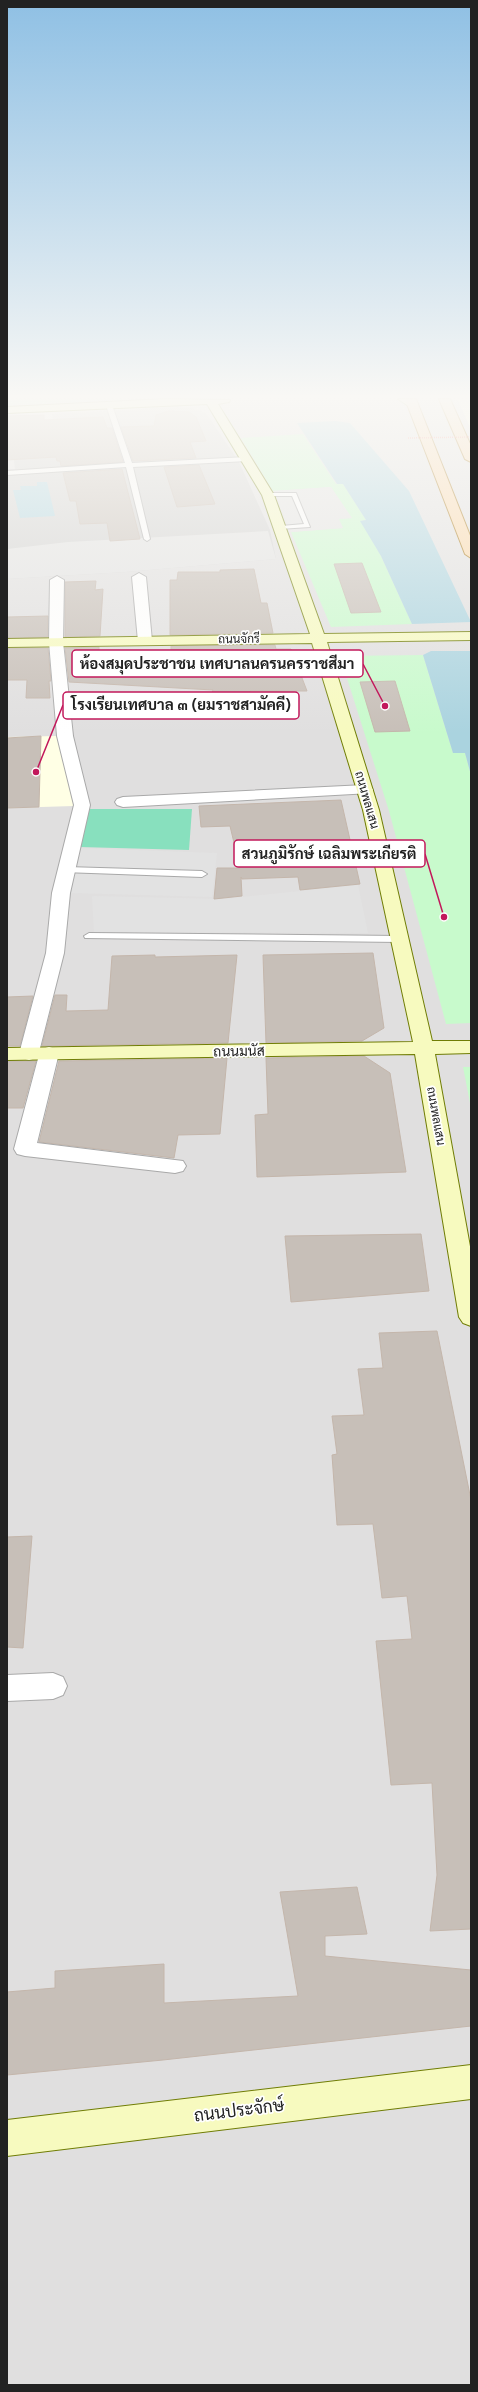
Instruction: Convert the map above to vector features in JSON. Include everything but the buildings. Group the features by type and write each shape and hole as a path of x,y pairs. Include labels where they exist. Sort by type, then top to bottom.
{"main road":[{"path":"454,511 471,554"}],"street":[{"name":"ถนนพลแสน","path":"274,511 318,637 337,705 372,810 424,1048 471,1317"},
{"path":"139,577 145,641"},
{"path":"56,580 56,642 65,736 82,806 61,893 55,953 25,1149 175,1166"},
{"name":"ถนนจักรี","path":"7,643 318,637 471,636"},
{"path":"123,802 365,790"},
{"name":"ถนนมนัส","path":"7,1054 471,1048"},
{"path":"7,1688 53,1686"},
{"name":"ถนนประจักษ์","path":"7,2138 471,2082"}],"lane":[{"path":"140,511 147,539"},
{"path":"281,528 308,526 301,511"},
{"path":"66,870 202,874"},
{"path":"89,936 400,939"}],"shaded area":[{"path":"7,511 471,511 471,2385 7,2385"},
{"path":"7,511 261,511 270,530 276,559 126,572 7,579"},
{"path":"282,511 347,511 352,518 339,519 343,528 291,532"},
{"path":"268,531 276,559 126,572 7,579 7,549 68,542"},
{"path":"57,736 74,806 7,808 7,737"},
{"path":"79,848 217,853 212,897 71,893"},
{"path":"358,885 368,933 94,932 92,896 223,899"}],"green space":[{"path":"346,511 360,511 366,520 361,521 381,556 412,624 331,627 291,532 343,528 338,519 351,518"},
{"path":"423,655 453,753 465,753 471,775 471,1023 446,1024 389,811 340,656"},
{"path":"88,809 192,809 189,850 80,847"},
{"path":"463,1067 471,1067 471,1108"}],"water":[{"path":"18,511 54,511 55,516 20,518"},
{"path":"360,511 418,511 471,622 412,624 381,556 360,521 366,520"},
{"path":"431,651 471,651 471,775 465,753 453,753 423,655"}],"place":[{"name":"ห้องสมุดประชาชน เทศบาลนครนครราชสีมา","path":"385,706"},
{"name":"โรงเรียนเทศบาล ๓ (ยมราชสามัคคี)","path":"36,772"},
{"name":"สวนภูมิรักษ์ เฉลิมพระเกียรติ","path":"444,917"}]}
